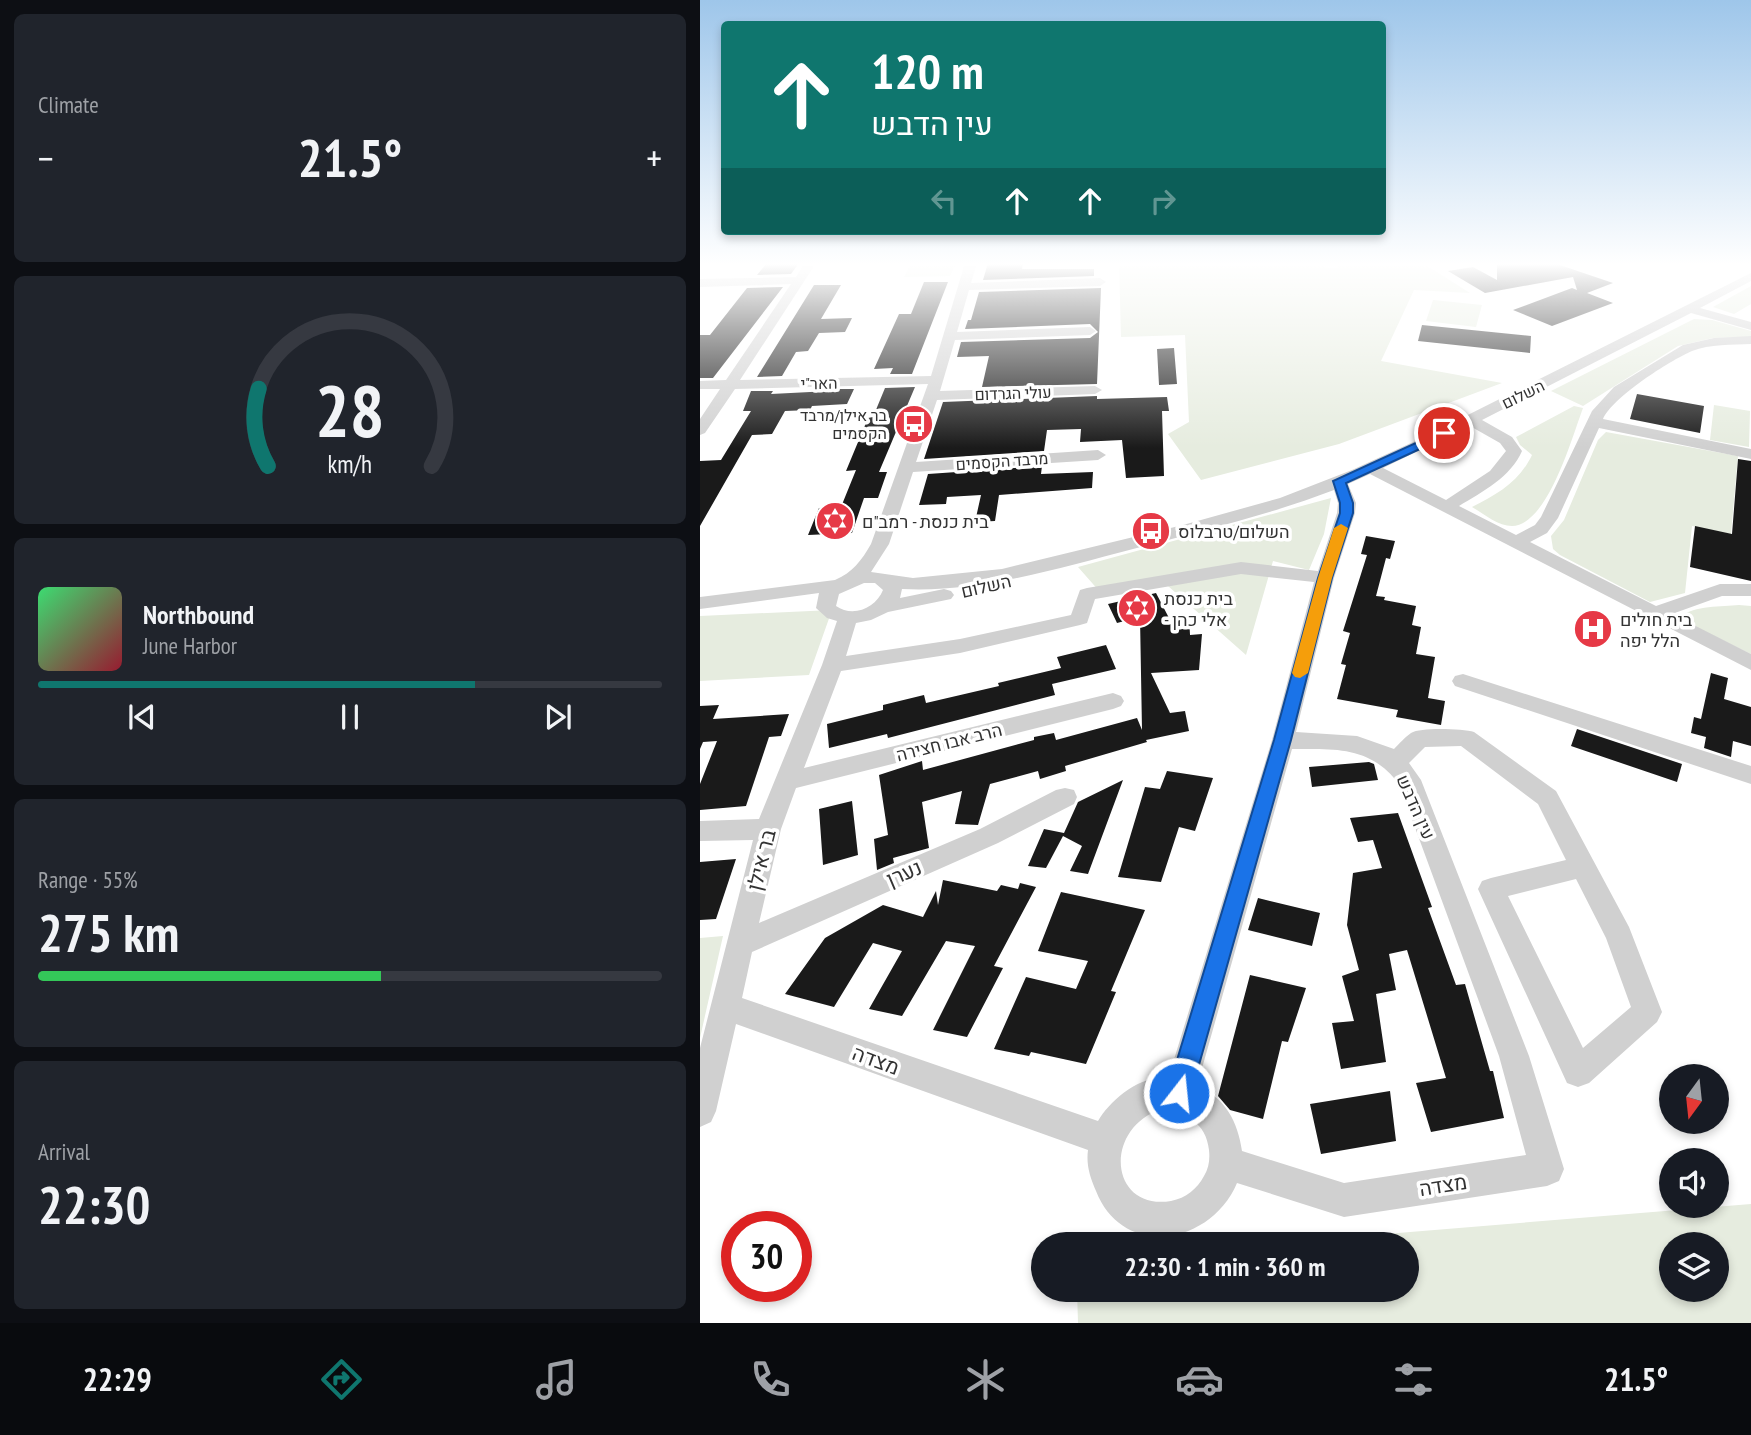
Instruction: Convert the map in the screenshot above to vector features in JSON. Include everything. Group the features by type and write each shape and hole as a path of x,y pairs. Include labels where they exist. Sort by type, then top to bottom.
{"street":[{"path":"700,430 770,325"},
{"path":"706,603 846,582 871,561 880,544 932,396 954,325"},
{"name":"השלום","path":"837,612 870,614 883,607 991,586 1088,556 1258,510 1370,468 1470,421 1658,325"},
{"path":"951,336 1090,331"},
{"path":"1515,543 1541,528 1549,518 1599,411 1619,390 1678,353 1714,342 1751,340"},
{"name":"האר\"י","path":"700,385 937,380"},
{"name":"עולי הגרדום","path":"932,396 1095,390"},
{"path":"1446,507 1494,475 1513,457 1514,451 1506,440 1470,421"},
{"path":"1594,422 1751,454"},
{"name":"מרבד הקסמים","path":"906,468 1098,455"},
{"path":"1370,468 1751,663"},
{"path":"1179,1093 1283,740 1325,578 1346,513 1347,503 1339,481"},
{"name":"השלום","path":"846,582 875,577 887,582 919,584 951,581 1088,556"},
{"path":"833,665 960,646 1080,619 1087,594 1241,568 1325,578"},
{"name":"בר אילן","path":"700,1111 768,829 833,665 837,612 827,595 846,582"},
{"path":"883,607 893,590 887,582"},
{"path":"1653,614 1720,590 1751,590"},
{"path":"1689,601 1751,599"},
{"path":"706,603 793,602 837,612"},
{"path":"1462,681 1751,775"},
{"name":"הרב אבו חצירה","path":"785,782 1113,701"},
{"path":"1395,762 1419,739 1466,738 1547,797 1619,936 1647,1012 1577,1072 1491,889 1583,867"},
{"name":"עין הדבש","path":"1283,740 1328,741 1370,749 1395,762 1409,780 1514,1056"},
{"name":"נערן","path":"740,944 989,836 1065,797"},
{"path":"700,831 768,829"},
{"name":"מצדה","path":"725,1006 1107,1140"},
{"name":"מצדה","path":"1226,1163 1344,1200 1547,1169 1514,1056"},
{"path":"1179,1093 1196,1099 1210,1110 1220,1124 1226,1142 1226,1163 1220,1183 1209,1201 1192,1214 1172,1220 1151,1220 1132,1212 1117,1199 1107,1181 1104,1161 1107,1140 1115,1122 1143,1097 1179,1093"}],"shaded area":[{"path":"1121,325 1398,325 1381,361 1502,383 1339,444 1201,480 1168,434 1189,422 1185,335 1121,337"},
{"path":"1683,325 1729,325 1751,331 1751,337 1713,338 1678,346 1583,406 1551,391"},
{"path":"1714,405 1750,411 1749,447 1710,440"},
{"path":"1574,406 1583,408 1557,477 1537,511 1525,522 1512,526 1496,522 1472,507 1507,486 1527,464 1532,455 1520,445 1516,437"},
{"path":"1606,432 1738,456 1731,534 1692,526 1685,593 1650,602 1553,549 1551,536 1564,520 1598,440"},
{"path":"1331,498 1324,534 1309,570 1273,561 1246,655 1168,586 1100,592 1078,567"},
{"path":"1751,606 1751,654 1681,617 1701,608"},
{"path":"832,610 809,675 700,681 700,616"},
{"path":"723,936 700,1038 700,938"},
{"path":"1751,1204 1751,1323 1078,1323 1077,1302 1419,1302 1419,1232 1409,1232 1659,1212 1659,1218 1729,1218 1729,1206"}],"building":[{"path":"718,325 754,325 713,378 700,378 700,335 710,335"},
{"path":"789,325 849,325 845,332 819,333 808,351 796,352 782,376 757,377"},
{"path":"894,325 931,325 912,374 890,374 893,368 874,369"},
{"path":"966,325 1071,325 965,329"},
{"path":"1091,325 1099,325 1097,384 982,387 989,356 957,357 961,342 1090,338 1098,332"},
{"path":"1422,325 1531,336 1530,353 1418,341"},
{"path":"1174,348 1177,384 1159,385 1157,349"},
{"path":"915,387 879,472 887,472 878,498 864,498 852,533 808,535 819,508 841,507 856,470 846,471 868,418 873,417 885,388"},
{"path":"854,389 847,404 785,411 772,434 752,435 700,526 700,461 721,460 751,411 743,411 751,391 773,391 771,394"},
{"path":"1637,394 1704,406 1700,433 1630,419"},
{"path":"1097,396 1097,399 1167,397 1169,411 1162,411 1164,476 1126,478 1122,440 1080,442 1081,429 1047,430 1044,451 924,459 943,402"},
{"path":"1738,459 1751,461 1751,581 1690,567 1695,526 1732,534"},
{"path":"1042,466 1041,474 1093,472 1092,488 999,495 995,521 975,522 981,495 947,497 946,504 919,505 928,474"},
{"path":"1366,536 1395,541 1390,559 1386,558 1376,596 1416,606 1412,625 1421,627 1416,654 1435,657 1428,698 1445,701 1441,725 1396,717 1398,710 1337,699 1346,665 1341,664 1350,633 1343,631 1367,555 1361,554"},
{"path":"1156,593 1169,618 1189,616 1190,635 1202,634 1199,670 1151,673 1170,713 1185,711 1189,731 1146,740 1147,742 1065,766 1066,771 1040,779 1038,771 990,784 978,825 955,824 962,791 922,802 929,848 893,858 894,863 877,870 874,839 888,835 879,775 922,761 923,770 1034,740 1034,737 1054,733 1056,740 1137,718 1142,730 1140,617 1117,623 1108,604"},
{"path":"1106,645 1116,669 1052,684 1055,695 888,738 887,734 829,748 827,724 883,710 883,705 924,695 926,703 999,686 998,683 1061,668 1057,657"},
{"path":"1711,673 1728,678 1724,699 1751,707 1751,746 1733,741 1731,757 1704,748 1706,737 1691,733 1694,717 1701,719"},
{"path":"719,705 713,719 789,714 781,736 769,737 746,806 700,810 700,784 717,741 703,742 700,749 700,706"},
{"path":"1577,729 1682,764 1677,782 1571,746"},
{"path":"1369,762 1374,764 1378,780 1312,787 1309,767"},
{"path":"1167,771 1213,778 1195,831 1179,827 1161,882 1118,877 1145,787 1160,789"},
{"path":"1123,780 1088,874 1070,871 1082,846 1063,836 1046,868 1028,866 1044,829 1064,833 1078,802"},
{"path":"852,801 858,855 823,865 819,809"},
{"path":"1398,813 1432,907 1428,908 1456,985 1465,984 1490,1071 1493,1071 1504,1118 1431,1132 1416,1083 1446,1078 1407,950 1389,954 1396,990 1376,994 1386,1062 1341,1069 1332,1023 1354,1021 1342,976 1359,970 1347,925 1353,873 1382,868 1373,840 1358,842 1350,818"},
{"path":"736,859 716,919 700,920 700,862"},
{"path":"943,880 997,891 1001,885 1018,889 1020,883 1036,887 994,966 1003,968 967,1037 933,1030 975,946 946,941 902,1016 869,1009 902,951 873,943 834,1007 785,994 825,938 883,905 923,917 936,891 938,905"},
{"path":"1061,892 1145,910 1111,991 1116,992 1086,1064 1031,1052 1029,1056 994,1049 1026,977 1076,989 1088,961 1038,951"},
{"path":"1258,898 1320,913 1312,946 1248,930"},
{"path":"1250,975 1306,988 1288,1042 1282,1041 1263,1119 1230,1110 1218,1096"},
{"path":"1390,1091 1396,1141 1321,1154 1310,1104"}],"slow traffic":[{"path":"1300,673 1341,528"}],"place":[{"name":"בר אילן/מרבד הקסמים","path":"914,424"},
{"name":"בית כנסת - רמב\"ם","path":"835,521"},
{"name":"השלום/טרבלוס","path":"1151,531"},
{"name":"בית כנסת - אלי כהן","path":"1137,608"},
{"name":"בית חולים הלל יפה","path":"1593,629"}],"route":[{"path":"1179,1093 1283,740 1325,578 1346,513 1347,503 1339,481 1444,433"}]}
